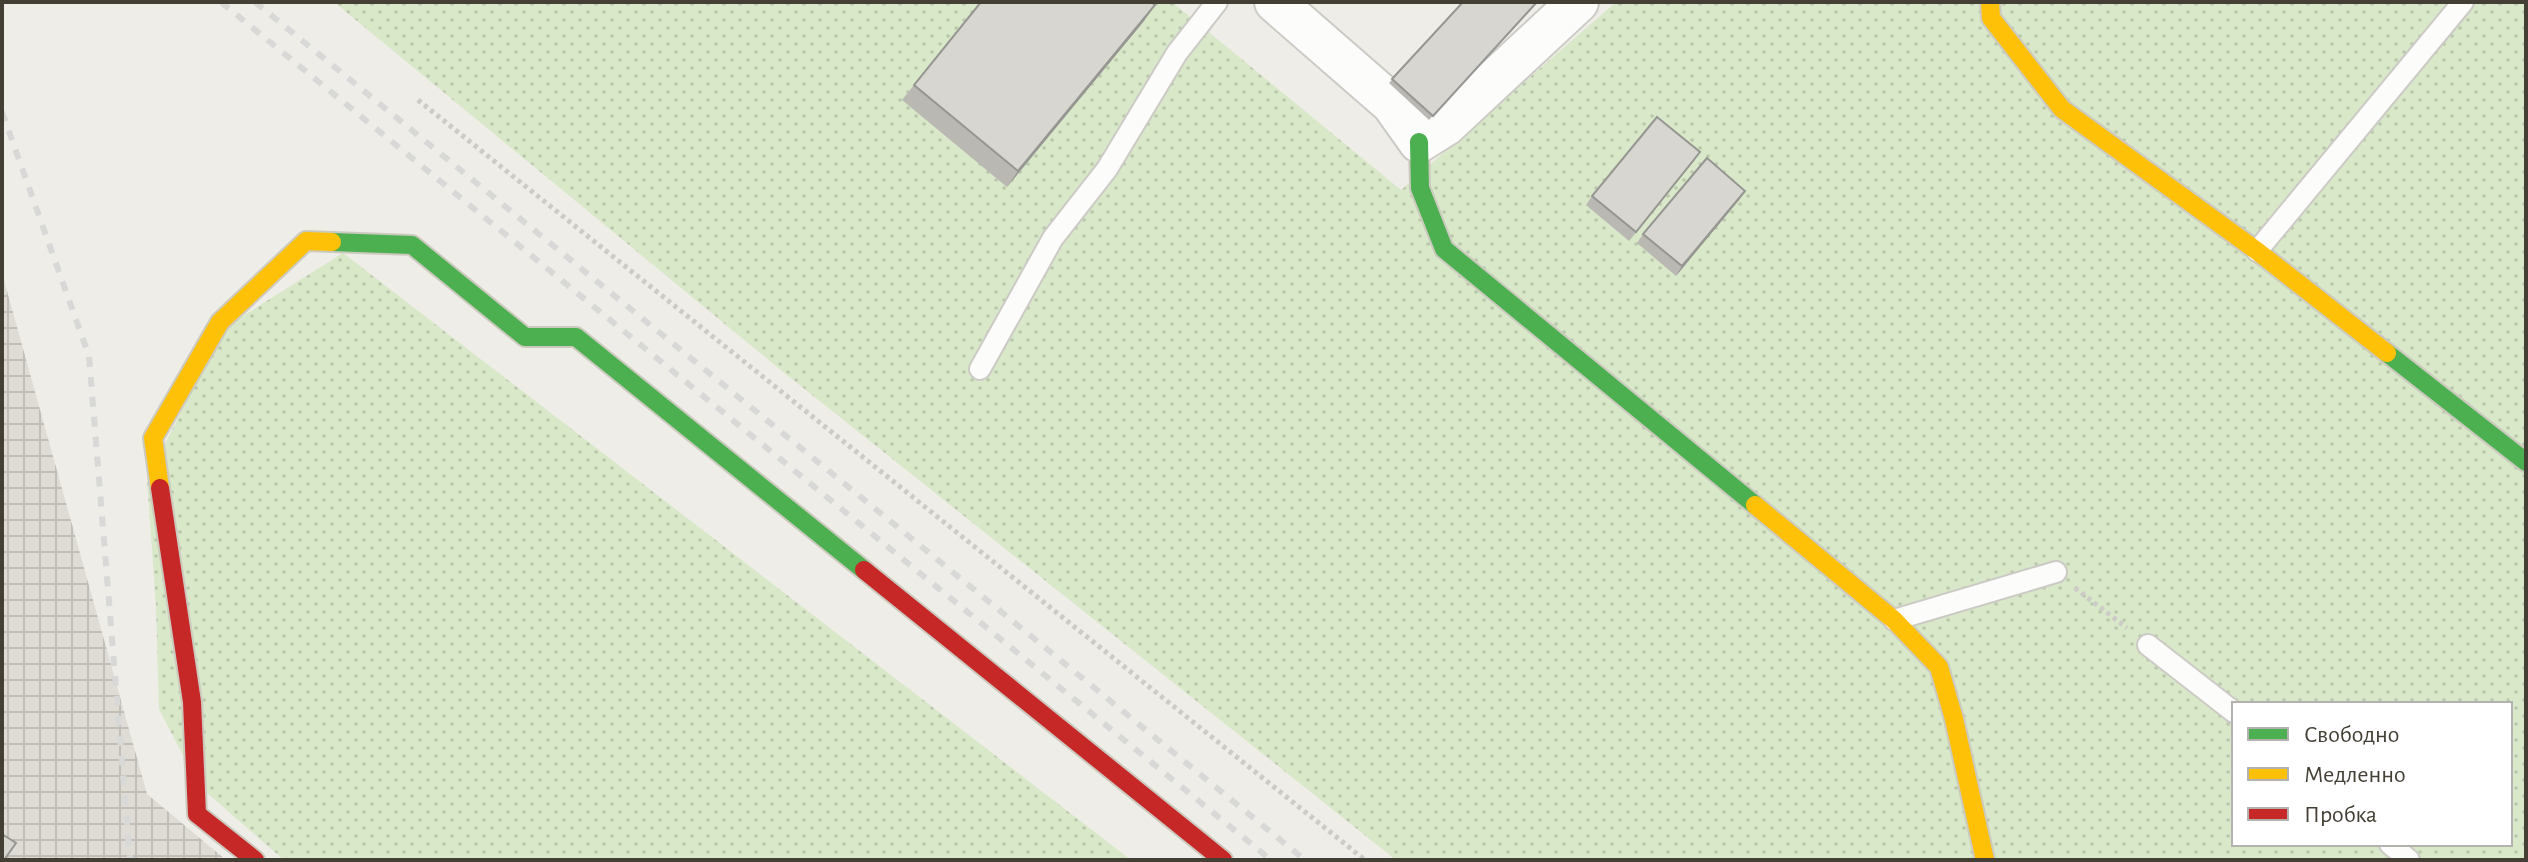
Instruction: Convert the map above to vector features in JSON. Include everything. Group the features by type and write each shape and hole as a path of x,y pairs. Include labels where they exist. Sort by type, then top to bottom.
{"street":[{"path":"1275,2 1392,104 1419,142 1420,188 1444,249 1894,620 1939,667 1954,719 1985,860"},
{"path":"1419,142 1446,125 1578,2"},
{"path":"1990,2 1991,18 2062,109 2257,251 2526,462"},
{"path":"255,860 197,814 192,702 153,438 220,322 306,241 412,245 525,337 576,337 1223,860"}],"lane":[{"path":"980,369 1053,238 1107,169 1177,53 1217,2"},
{"path":"2257,251 2463,2"},
{"path":"1894,620 2056,572"},
{"path":"2148,645 2232,710"},
{"path":"2392,846 2409,860"}],"path":[{"path":"418,100 1365,860"},
{"path":"2056,572 2148,645"}],"shaded area":[{"path":"2,273 147,794 226,860 2,860"}],"green space":[{"path":"334,2 1172,2 1401,190 1616,2 2526,2 2526,860 1396,860 782,371"},
{"path":"343,253 1131,860 284,860 199,786 159,709 147,479 224,328"}],"building":[{"path":"981,2 1151,2 1155,5 1018,171 914,85"},
{"path":"1463,2 1537,2 1433,116 1392,79"},
{"path":"1657,117 1700,152 1636,232 1592,196"},
{"path":"1707,158 1745,191 1682,266 1643,234"},
{"path":"2,834 16,843 4,860 2,860"}],"railway":[{"path":"221,2 1271,860"},
{"path":"255,2 1305,860"},
{"path":"2,112 89,356 130,860"}],"traffic: fast":[{"path":"1419,142 1420,188 1444,249 1755,505"},
{"path":"332,242 412,245 525,337 576,337 864,570"},
{"path":"2387,353 2526,462"}],"traffic: slow":[{"path":"1990,2 1991,18 2062,109 2257,251 2387,353"},
{"path":"160,488 153,438 220,322 306,241 332,242"},
{"path":"1755,505 1894,620 1939,667 1954,719 1985,860"}],"traffic: jam":[{"path":"160,488 192,702 197,814 255,860"},
{"path":"864,570 1223,860"}]}
